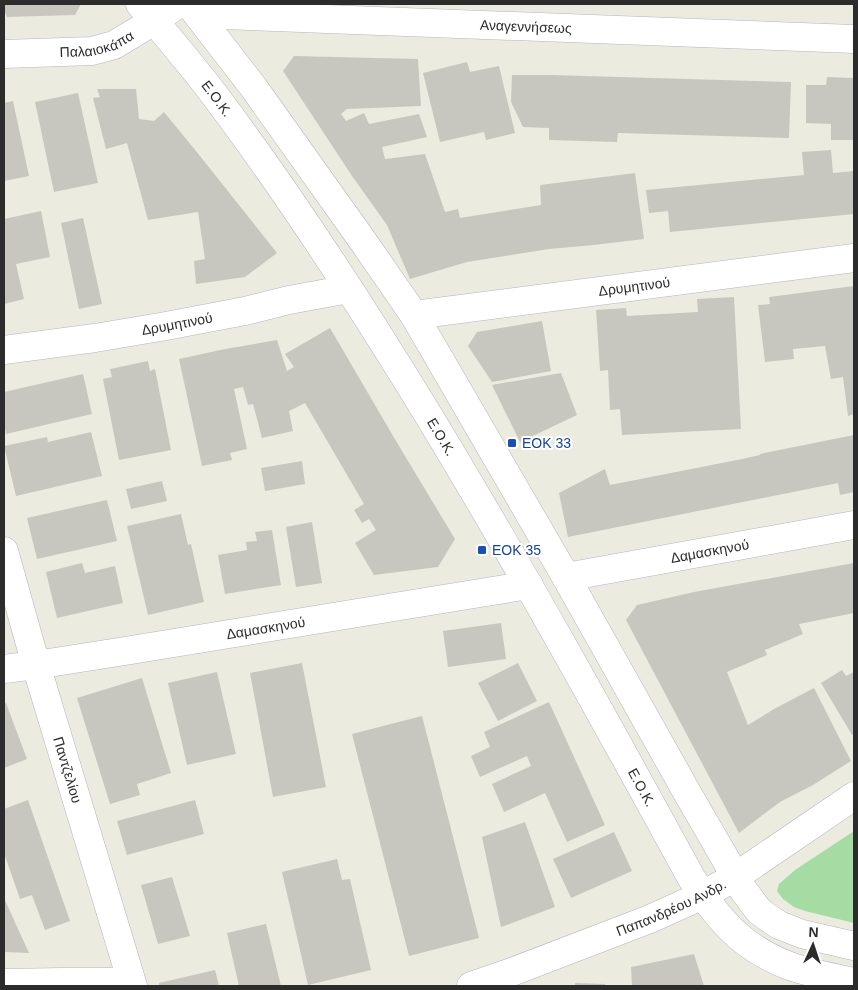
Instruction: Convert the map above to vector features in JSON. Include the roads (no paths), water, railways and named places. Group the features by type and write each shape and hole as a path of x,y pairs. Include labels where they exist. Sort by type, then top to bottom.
{"street":[{"name":"Παλαιοκάπα","path":"4,54 92,51 114,45 147,12 188,7"},
{"name":"Αναγεννήσεως","path":"188,7 854,39"},
{"path":"188,7 254,88 414,315 566,577 735,878 759,910 779,925 802,934 854,946"},
{"name":"Ε.Ο.Κ.","path":"147,12 198,73 241,131 306,223 384,343 529,585 703,895 724,922 743,940 775,959 811,979 854,982"},
{"name":"Δρυμητινού","path":"414,315 854,258"},
{"name":"Δρυμητινού","path":"4,350 166,326 245,311 290,300 349,290"},
{"name":"Δαμασκηνού","path":"566,577 854,525"},
{"name":"Παντζελίου","path":"4,551 36,665 132,984"},
{"name":"Δαμασκηνού","path":"4,668 36,665 529,585"},
{"name":"Παπανδρέου Ανδρ.","path":"471,986 509,980 703,895 735,878 854,796"},
{"path":"4,982 132,984"}],"place":[{"name":"ΕΟΚ 33","path":"512,443"},
{"name":"ΕΟΚ 35","path":"482,550"}]}
